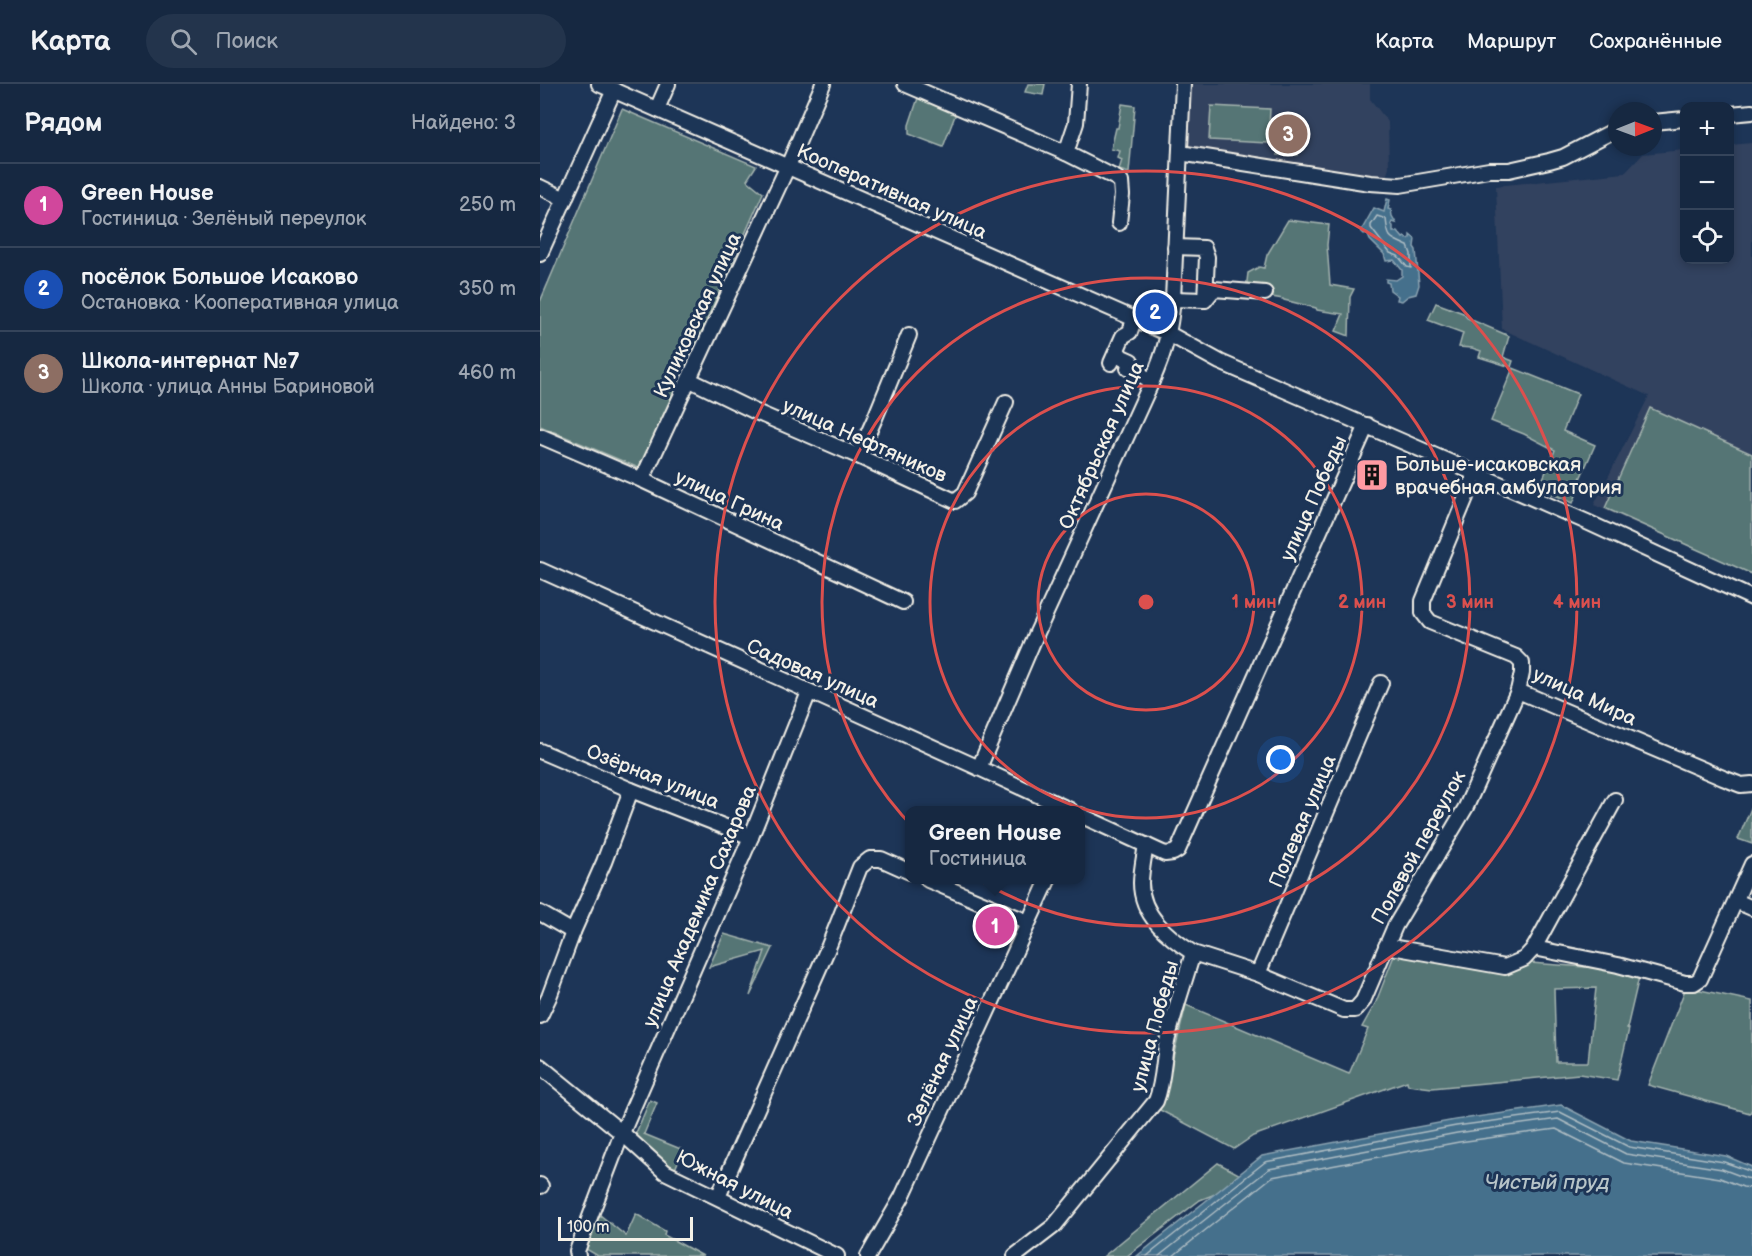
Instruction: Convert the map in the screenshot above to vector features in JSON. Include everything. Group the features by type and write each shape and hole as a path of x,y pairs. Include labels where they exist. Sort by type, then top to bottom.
{"street":[{"name":"Кооперативная улица","path":"599,84 1169,334 1220,362 1367,426"},
{"path":"657,109 668,84"},
{"name":"Куликовская улица","path":"642,480 788,166 823,84"},
{"path":"905,84 1066,153 1121,182 1119,223"},
{"path":"1066,153 1076,123 1079,84"},
{"name":"Октябрьская улица","path":"979,768 1035,637 1152,381 1169,334 1173,299 1183,84"},
{"path":"540,254 614,90"},
{"path":"1734,114 1752,112"},
{"path":"1662,121 1680,119"},
{"path":"1180,153 1400,186 1489,170 1509,170 1549,161 1563,157 1608,134"},
{"path":"540,187 565,199"},
{"path":"1175,247 1204,248 1207,257 1205,300"},
{"path":"1205,300 1214,289 1265,293"},
{"path":"1173,299 1205,300"},
{"path":"1134,319 1130,332 1123,336 1114,357 1122,357 1131,361 1128,368 1152,381"},
{"path":"858,456 909,335"},
{"name":"улица Нефтяников","path":"690,380 956,501 965,493 1006,402"},
{"path":"1367,426 1752,598"},
{"name":"улица Победы","path":"1015,1256 1054,1226 1156,1101 1161,1088 1166,1048 1174,1014 1193,952 1171,939 1157,923 1143,900 1141,882 1146,845 1165,854 1173,854 1178,850 1367,426"},
{"name":"улица Грина","path":"540,436 642,480 903,602"},
{"name":"улица Мира","path":"1476,473 1423,601 1423,614 1430,622 1516,657 1522,663 1518,691 1723,778 1741,784 1752,784"},
{"name":"Садовая улица","path":"540,570 1061,806"},
{"name":"Полевая улица","path":"1258,974 1381,683"},
{"name":"Полевой переулок","path":"1258,974 1344,1010 1355,1010 1363,1002 1386,946 1466,807 1518,691"},
{"name":"улица Академика Сахарова","path":"578,1256 622,1133 751,837 809,692"},
{"name":"Озёрная улица","path":"540,751 630,790 751,837"},
{"path":"540,1016 604,862 630,790"},
{"path":"1386,946 1505,967 1524,959 1534,948 1615,800"},
{"path":"1085,817 1146,845"},
{"path":"718,1197 828,948 860,867 870,859 881,860 905,870"},
{"path":"1534,948 1618,965 1685,983 1694,983 1700,979 1752,864"},
{"path":"940,884 1028,922"},
{"name":"Зелёная улица","path":"868,1256 902,1197 1046,884"},
{"path":"1736,900 1752,909"},
{"path":"540,913 573,932"},
{"path":"1193,952 1258,974"},
{"name":"Южная улица","path":"540,1066 622,1133 665,1172 837,1256"}],"shaded area":[{"path":"1191,84 1370,84 1370,99 1388,122 1389,168 1385,180 1194,150 1188,145"},
{"path":"1752,143 1752,574 1594,505 1649,396 1502,329 1496,186 1625,173 1641,156 1662,156 1662,152 1680,150 1680,264 1734,264 1734,145"}],"green space":[{"path":"1028,84 1045,84 1043,95 1025,92"},
{"path":"918,98 956,113 943,147 909,134 909,125"},
{"path":"1122,104 1135,106 1129,173 1119,170 1122,160 1118,158 1120,151 1111,149 1116,128 1118,128"},
{"path":"1211,106 1270,109 1268,143 1209,140"},
{"path":"622,109 756,166 747,180 763,193 641,469 540,426 540,302"},
{"path":"1280,117 1299,118 1298,155 1278,155"},
{"path":"1288,220 1329,225 1327,245 1330,285 1354,289 1350,297 1349,336 1336,331 1343,314 1317,310 1272,297 1272,292 1246,290 1248,273 1259,267 1264,268 1267,255"},
{"path":"1436,303 1463,313 1467,318 1509,336 1503,357 1513,361 1511,367 1479,357 1481,351 1459,347 1463,333 1428,320"},
{"path":"1513,368 1578,394 1563,431 1595,445 1580,479 1582,480 1573,503 1539,488 1555,450 1491,421"},
{"path":"1650,408 1752,454 1752,574 1605,508"},
{"path":"1752,806 1752,844 1738,839"},
{"path":"724,934 773,948 750,996 765,951 709,967"},
{"path":"1395,953 1612,969 1639,977 1617,1080 1579,1074 1432,1088 1408,1085 1407,1081 1253,1136 1234,1149 1160,1110 1186,1005 1349,1074 1368,1029 1362,1027 1376,1002","holes":["1596,988 1588,1062 1556,1062 1554,989"]},
{"path":"1686,987 1752,1001 1752,1109 1750,1113 1648,1085"},
{"path":"650,1100 657,1103 644,1134 683,1150 675,1169 636,1139 636,1133"},
{"path":"1218,1163 1248,1179 1200,1200 1127,1256 1104,1256"},
{"path":"636,1214 665,1231 664,1235 703,1256 598,1256 586,1249 600,1215 626,1236"}],"water":[{"path":"1387,199 1390,200 1388,209 1391,210 1396,223 1391,224 1393,232 1398,232 1403,238 1410,238 1410,235 1415,239 1419,285 1416,294 1402,301 1397,300 1398,296 1390,290 1386,279 1396,280 1402,276 1402,270 1394,260 1386,261 1384,254 1370,240 1367,233 1364,234 1361,231 1374,208 1384,212"},
{"name":"Чистый пруд","path":"1561,1105 1631,1141 1726,1156 1752,1167 1752,1256 1137,1256 1262,1156 1455,1120"}],"place":[{"name":"Школа-интернат №7","path":"1288,134"},
{"name":"посёлок Большое Исаково","path":"1155,312"},
{"name":"Больше-исаковская врачебная амбулатория","path":"1372,475"},
{"name":"Green House","path":"995,926"}]}
